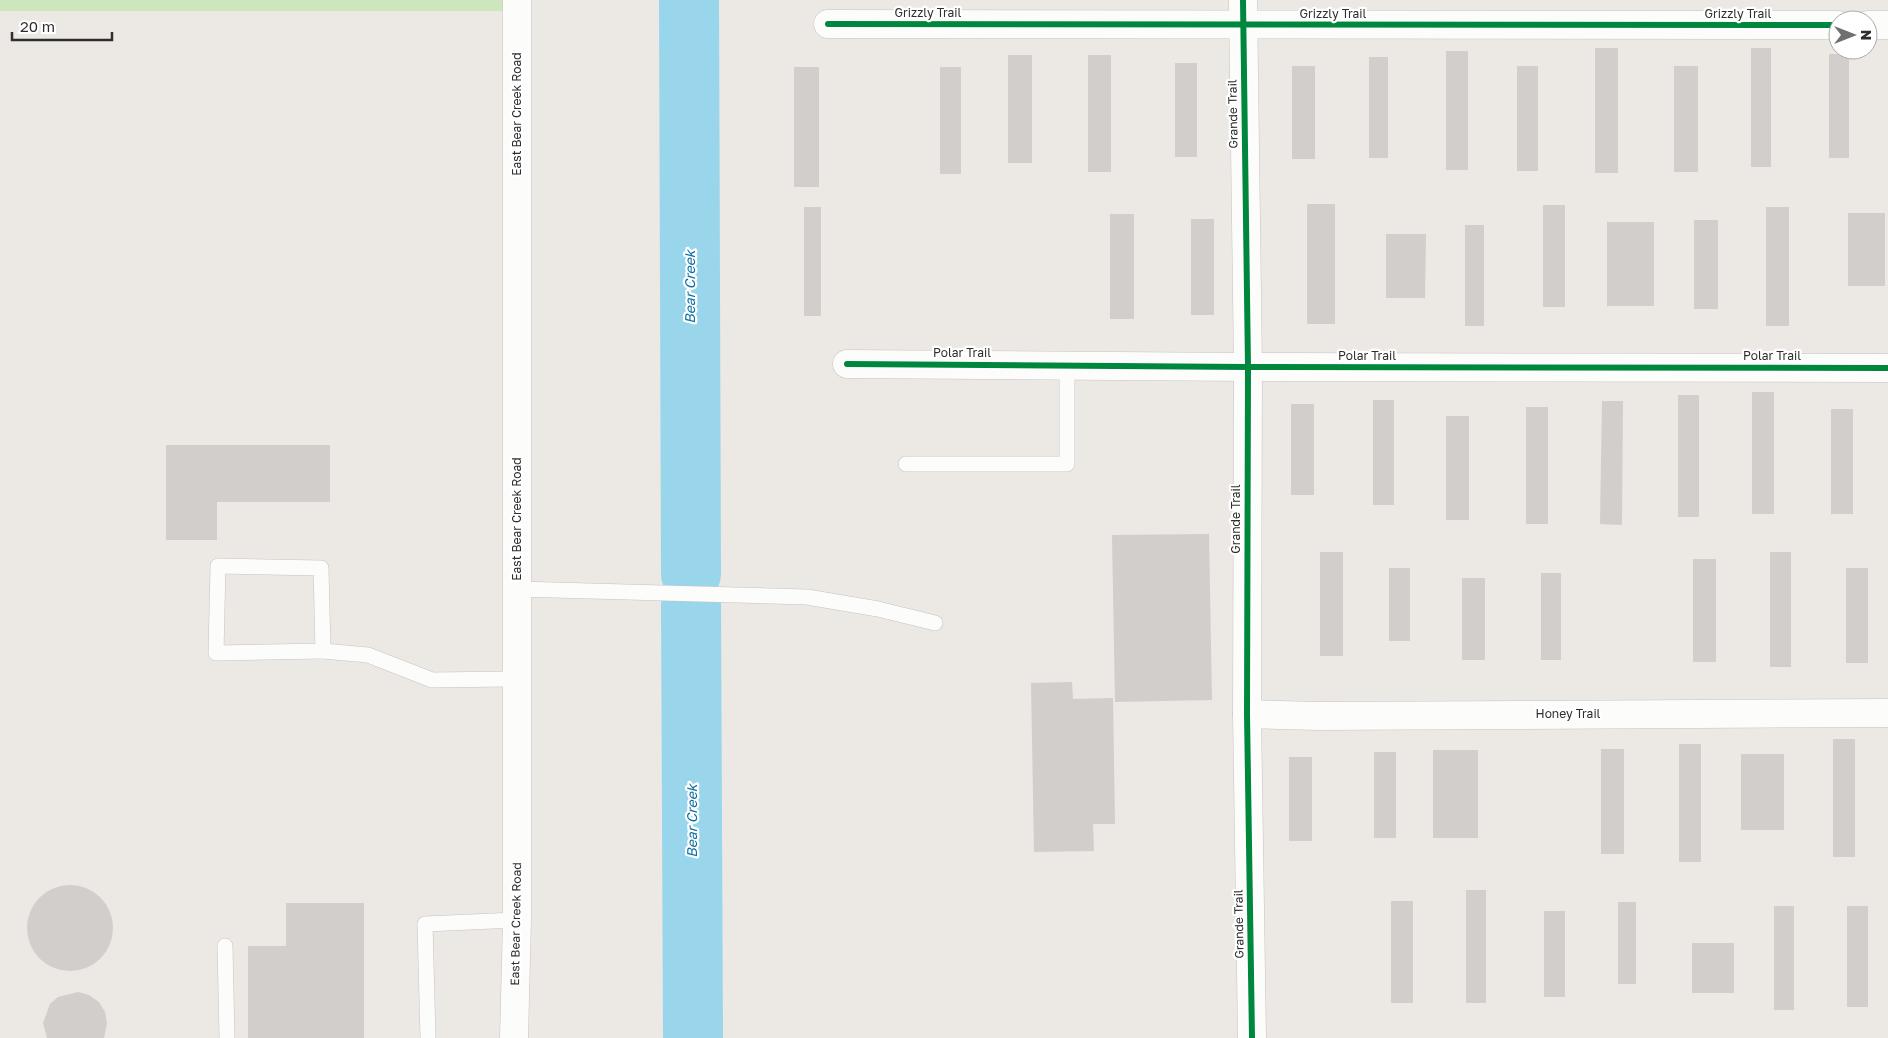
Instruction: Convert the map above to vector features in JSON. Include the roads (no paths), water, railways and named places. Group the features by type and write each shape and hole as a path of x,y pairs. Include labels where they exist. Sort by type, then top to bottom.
{"street":[{"name":"East Bear Creek Road","path":"514,1038 517,920 517,0"},
{"name":"Grizzly Trail","path":"828,24 1243,13 1828,25"},
{"name":"Grande Trail","path":"1243,13 1248,367 1247,714 1252,1038"},
{"name":"Polar Trail","path":"847,364 1888,368"},
{"name":"Honey Trail","path":"1247,714 1327,716 1888,713"}],"lane":[{"path":"906,464 1067,464 1067,365"},
{"path":"323,651 321,568 218,566 216,653 323,651 368,655 432,680 517,679"},
{"path":"517,589 807,597 878,609 935,623"},
{"path":"428,1038 425,924 517,920"},
{"path":"225,946 226,1038"}],"waterway":[{"name":"Bear Creek","path":"689,0 691,574"},
{"name":"Bear Creek","path":"691,604 693,1038"}]}
